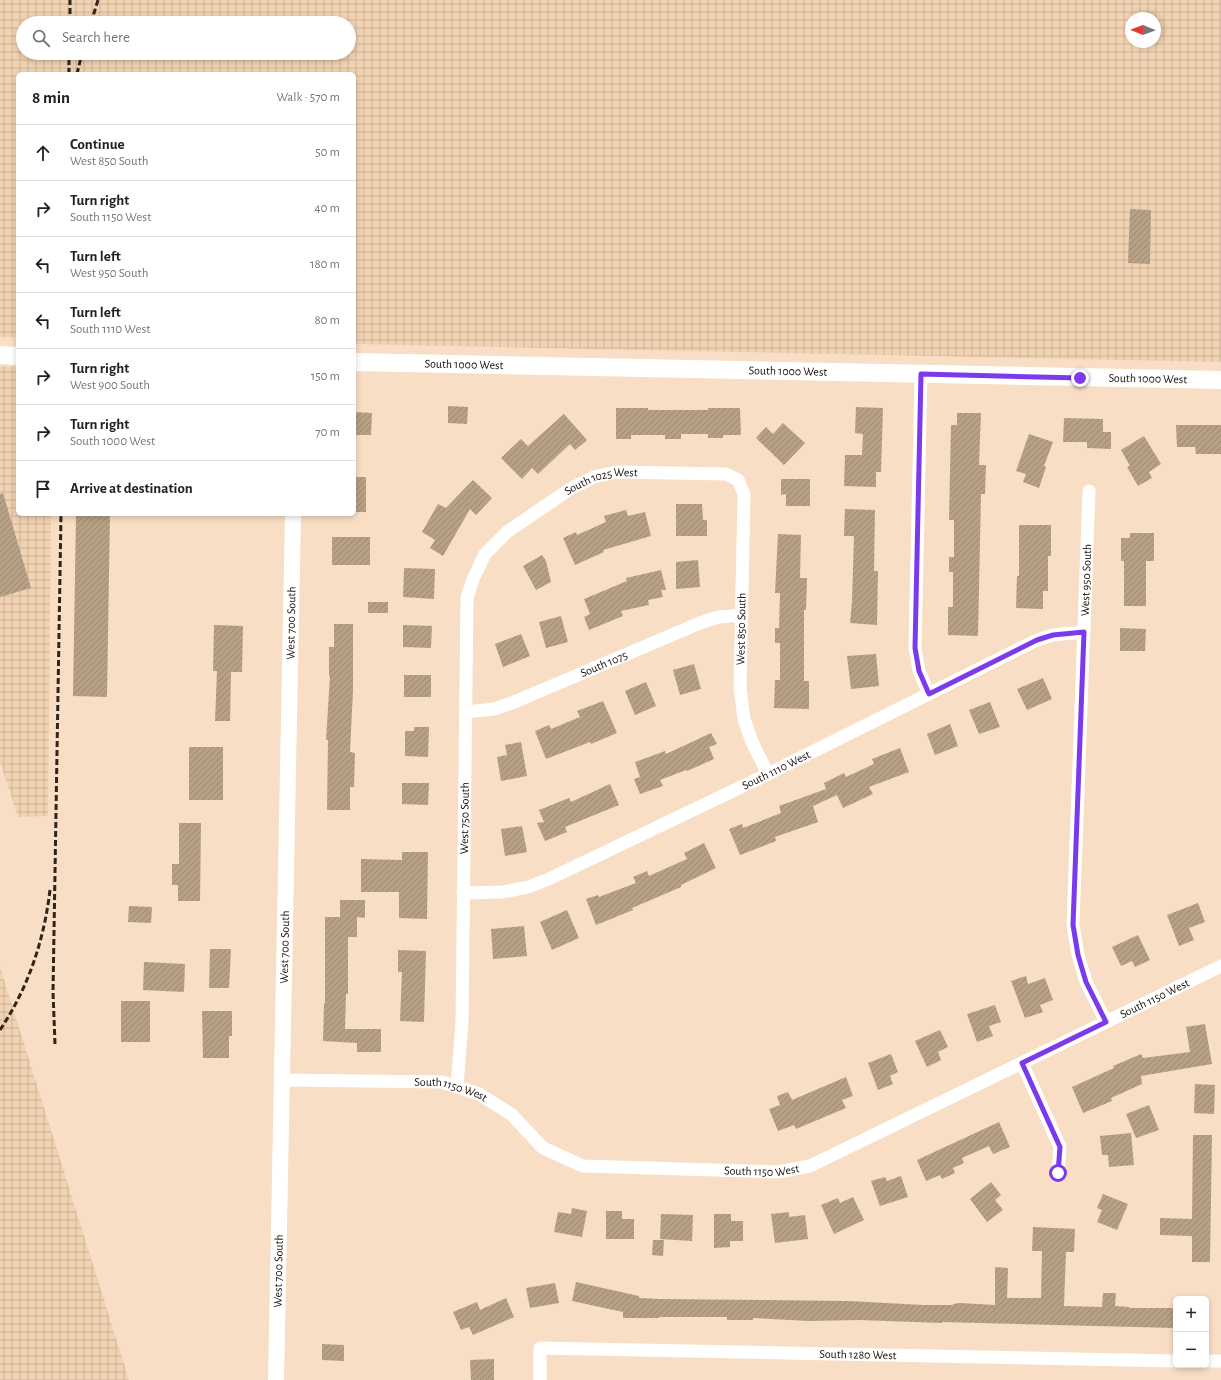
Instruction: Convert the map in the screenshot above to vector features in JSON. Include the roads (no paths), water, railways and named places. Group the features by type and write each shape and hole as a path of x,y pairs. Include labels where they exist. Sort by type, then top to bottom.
{"main road":[{"path":"0,355 16,356"},
{"name":"South 1000 West","path":"356,362 1221,380"}],"street":[{"path":"921,374 915,648 919,671 929,694"},
{"name":"South 1025 West","path":"485,554 507,532 570,489 594,477 616,472 726,474 738,480"},
{"name":"West 850 South","path":"738,480 744,494 740,688 744,719 752,742 768,774"},
{"name":"West 950 South","path":"1089,491 1073,925 1078,955 1086,982 1106,1022"},
{"name":"West 700 South","path":"276,1380 293,516"},
{"name":"West 750 South","path":"457,1086 462,1022 467,598 473,579 485,554"},
{"name":"South 1075","path":"465,712 494,710 700,623 718,617 742,615"},
{"name":"South 1110 West","path":"464,894 503,892 528,887 549,879 768,774 1037,640 1053,635 1084,632"},
{"name":"South 1150 West","path":"282,1080 442,1082 457,1086 479,1094 511,1114 543,1148 583,1166 778,1172 810,1166 1221,966"},
{"path":"1022,1063 1060,1147 1058,1173"},
{"name":"South 1280 West","path":"540,1380 540,1348 1173,1360"},
{"path":"1209,1361 1221,1361"}],"railway":[{"path":"70,0 70,16"},
{"path":"93,16 98,0"},
{"path":"69,60 69,72"},
{"path":"77,72 80,60"},
{"path":"55,1044 53,992 61,516"},
{"path":"0,1030 27,981 44,927 50,890"}]}
